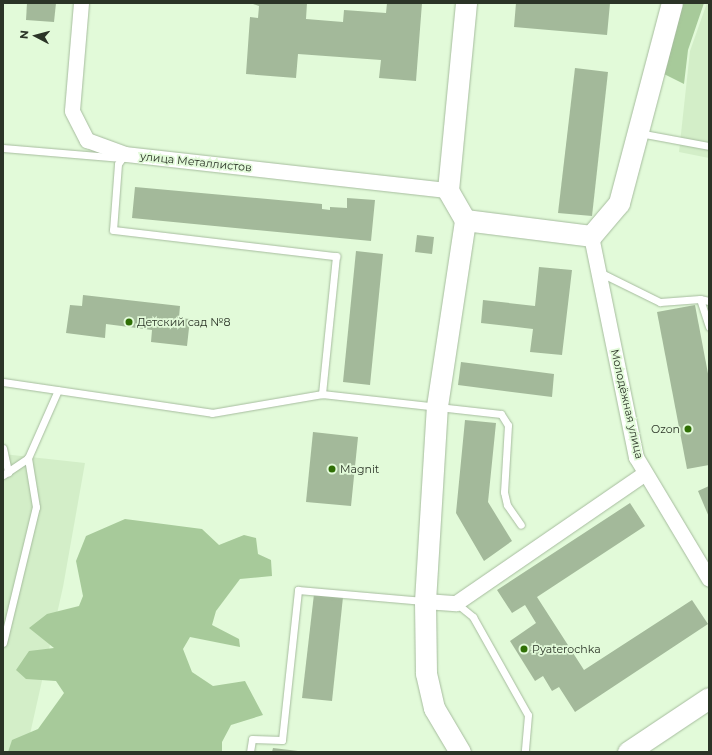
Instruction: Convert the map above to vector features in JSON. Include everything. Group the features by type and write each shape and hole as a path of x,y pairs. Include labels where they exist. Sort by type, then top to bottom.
{"main road":[{"path":"460,752 434,708 426,673 425,601 437,406 465,220 448,190 466,3"},
{"path":"465,220 591,236 620,203 672,3"},
{"path":"628,752 709,698"}],"street":[{"name":"улица Металлистов","path":"81,3 72,111 87,140 124,156 448,190"},
{"name":"Молодёжная улица","path":"591,236 636,457 709,579"},
{"path":"425,601 456,603 645,473"}],"lane":[{"path":"639,133 709,146"},
{"path":"3,148 124,156"},
{"path":"124,156 118,164 112,230 336,256 322,394"},
{"path":"598,272 660,302 700,299 709,301"},
{"path":"700,299 709,327"},
{"path":"3,382 212,413 322,394 501,414 508,425 504,492 507,505 522,524"},
{"path":"3,448 6,473 28,458 58,390"},
{"path":"3,643 36,507 28,458"},
{"path":"250,752 252,739 282,740 298,590 425,601"},
{"path":"456,603 473,617 528,715 525,752"}],"shaded area":[{"path":"675,3 704,3 688,50 684,84 664,74"},
{"path":"707,3 709,3 709,158 679,152 690,51"},
{"path":"3,454 85,463 63,587 26,752 3,752"},
{"path":"125,519 202,529 219,545 244,535 256,538 258,554 271,560 272,576 240,579 216,611 212,625 239,639 240,647 190,637 183,649 192,672 213,686 245,681 263,715 231,725 222,742 222,752 8,752 12,740 38,729 64,693 56,681 26,679 16,670 29,651 54,648 29,628 47,614 79,606 83,596 76,561 86,536"}],"building":[{"path":"27,3 56,3 54,22 26,20"},
{"path":"250,3 307,3 306,19 343,22 344,10 386,13 387,3 422,3 416,81 379,78 381,60 298,54 296,78 246,74 250,17 258,18 259,6"},
{"path":"516,3 610,3 607,35 514,27"},
{"path":"575,68 608,72 592,216 558,213"},
{"path":"135,187 322,204 322,209 330,210 330,207 347,208 347,198 375,200 371,241 132,218"},
{"path":"417,235 434,237 432,254 415,252"},
{"path":"356,251 383,254 370,385 343,382"},
{"path":"539,267 572,270 562,355 530,352 533,329 481,323 483,300 535,306"},
{"name":"Детский сад №8","path":"83,295 180,306 179,318 190,319 187,346 151,342 152,330 106,324 105,338 66,333 70,305 82,306"},
{"path":"695,305 709,379 709,465 687,469 657,312"},
{"path":"461,362 554,374 552,397 458,385"},
{"path":"465,420 496,423 488,502 512,541 484,561 456,513"},
{"name":"Magnit","path":"313,432 358,437 351,506 306,502"},
{"path":"709,486 709,517 698,491"},
{"path":"630,503 645,526 537,597 584,670 692,600 708,624 575,712 559,687 552,691 543,676 535,681 510,641 536,623 525,605 512,613 497,590"},
{"path":"314,594 343,597 332,701 302,698"},
{"path":"273,748 298,751 298,752 272,752"}],"place":[{"name":"Детский сад №8","path":"129,322"},
{"name":"Ozon","path":"688,429"},
{"name":"Magnit","path":"332,469"},
{"name":"Pyaterochka","path":"524,649"}]}
